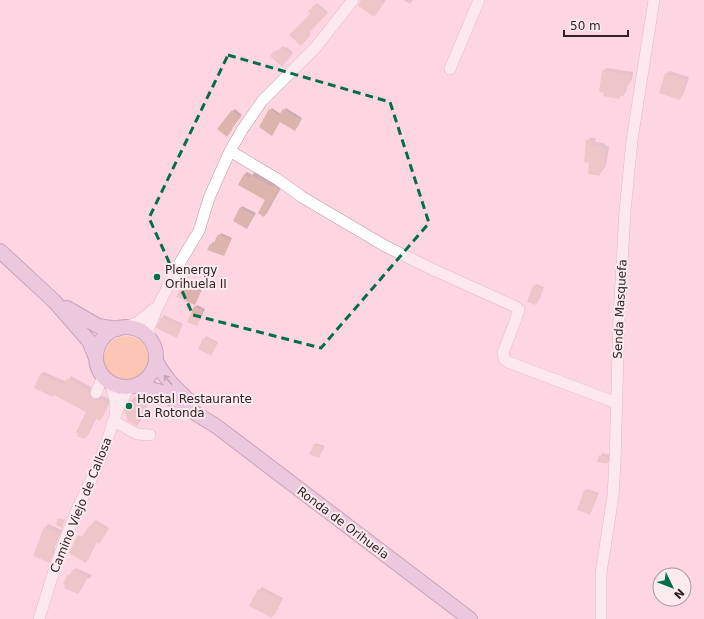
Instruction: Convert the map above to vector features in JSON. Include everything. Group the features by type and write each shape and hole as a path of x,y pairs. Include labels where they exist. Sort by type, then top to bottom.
{"main road":[{"path":"0,251 54,301 89,341 96,358 98,368 106,379"},
{"path":"54,301 98,326 140,330 148,337"},
{"path":"96,358 97,349 102,340 108,333 121,328"},
{"name":"Ronda de Orihuela","path":"148,337 153,342 156,351 156,361 160,370 171,383 216,426"},
{"path":"134,386 150,376 156,361"},
{"name":"Ronda de Orihuela","path":"106,379 116,386 134,386 161,392 216,426 470,619"}],"street":[{"path":"148,337 149,328 159,304 182,259 199,231 210,198 230,151 252,115 262,102 316,47 354,0"},
{"path":"450,69 479,0"},
{"name":"Senda Masquefa","path":"601,619 601,573 613,496 617,403 618,316 626,203 632,140 654,0"},
{"path":"230,151 277,179 302,197 385,246 516,307 519,310 503,353 504,359 508,362 617,403"},
{"path":"121,328 138,322 159,304"},
{"path":"96,393 106,379"},
{"path":"106,379 115,400 114,418"},
{"path":"114,418 123,397 134,386"},
{"path":"114,418 137,434 150,435"},
{"name":"Camino Viejo de Callosa","path":"39,619 65,540 94,475 109,437 114,418"}],"highlighted area":[{"path":"228,55 390,102 429,223 321,348 193,315 149,218"}],"shaded area":[{"path":"122,336 130,336 142,342 148,354 148,362 142,374 130,380 122,380 110,374 104,362 104,354 110,342"}],"building":[{"path":"361,0 380,0 384,3 374,17 358,6"},
{"path":"315,4 327,14 308,34 310,36 301,46 289,35 310,14 308,11"},
{"path":"281,47 292,55 282,67 270,56 274,51 276,53"},
{"path":"602,70 631,75 629,85 626,84 624,96 620,95 619,99 603,96 604,93 599,92"},
{"path":"665,73 686,80 680,100 659,93"},
{"path":"269,109 279,115 283,109 301,120 295,131 280,122 272,136 259,127"},
{"path":"232,110 241,117 231,129 232,130 227,137 217,129"},
{"path":"586,140 593,141 593,145 600,146 606,150 603,170 600,170 600,176 588,174 589,163 584,162"},
{"path":"244,174 249,177 251,175 273,187 274,185 279,189 264,217 258,213 265,200 238,185"},
{"path":"240,207 254,215 247,229 233,221"},
{"path":"218,234 231,240 224,256 207,250 210,244 213,245"},
{"path":"183,283 201,291 195,305 176,297"},
{"path":"533,285 543,289 536,305 527,302"},
{"path":"194,306 204,311 197,326 187,322"},
{"path":"161,317 182,326 177,338 156,328"},
{"path":"203,338 217,344 211,356 198,349"},
{"path":"40,374 64,385 67,378 88,390 87,392 93,399 100,399 108,403 108,406 100,421 96,418 85,439 77,436 78,434 76,432 86,412 54,395 53,397 34,388"},
{"path":"130,399 147,406 137,426 127,421 126,414 124,413"},
{"path":"314,444 323,448 319,458 309,454"},
{"path":"599,455 608,457 607,464 597,462"},
{"path":"584,490 598,495 590,515 577,510"},
{"path":"58,518 65,520 62,528 56,525"},
{"path":"94,521 108,530 99,544 97,542 86,563 69,553 77,536 81,538"},
{"path":"44,527 59,533 52,552 50,563 33,556"},
{"path":"72,570 90,579 85,579 78,594 64,588 65,585 63,584 67,575 70,576"},
{"path":"258,589 281,601 272,618 249,606"}],"place":[{"name":"Plenergy Orihuela II","path":"157,277"},
{"name":"Hostal Restaurante La Rotonda","path":"129,406"}]}
